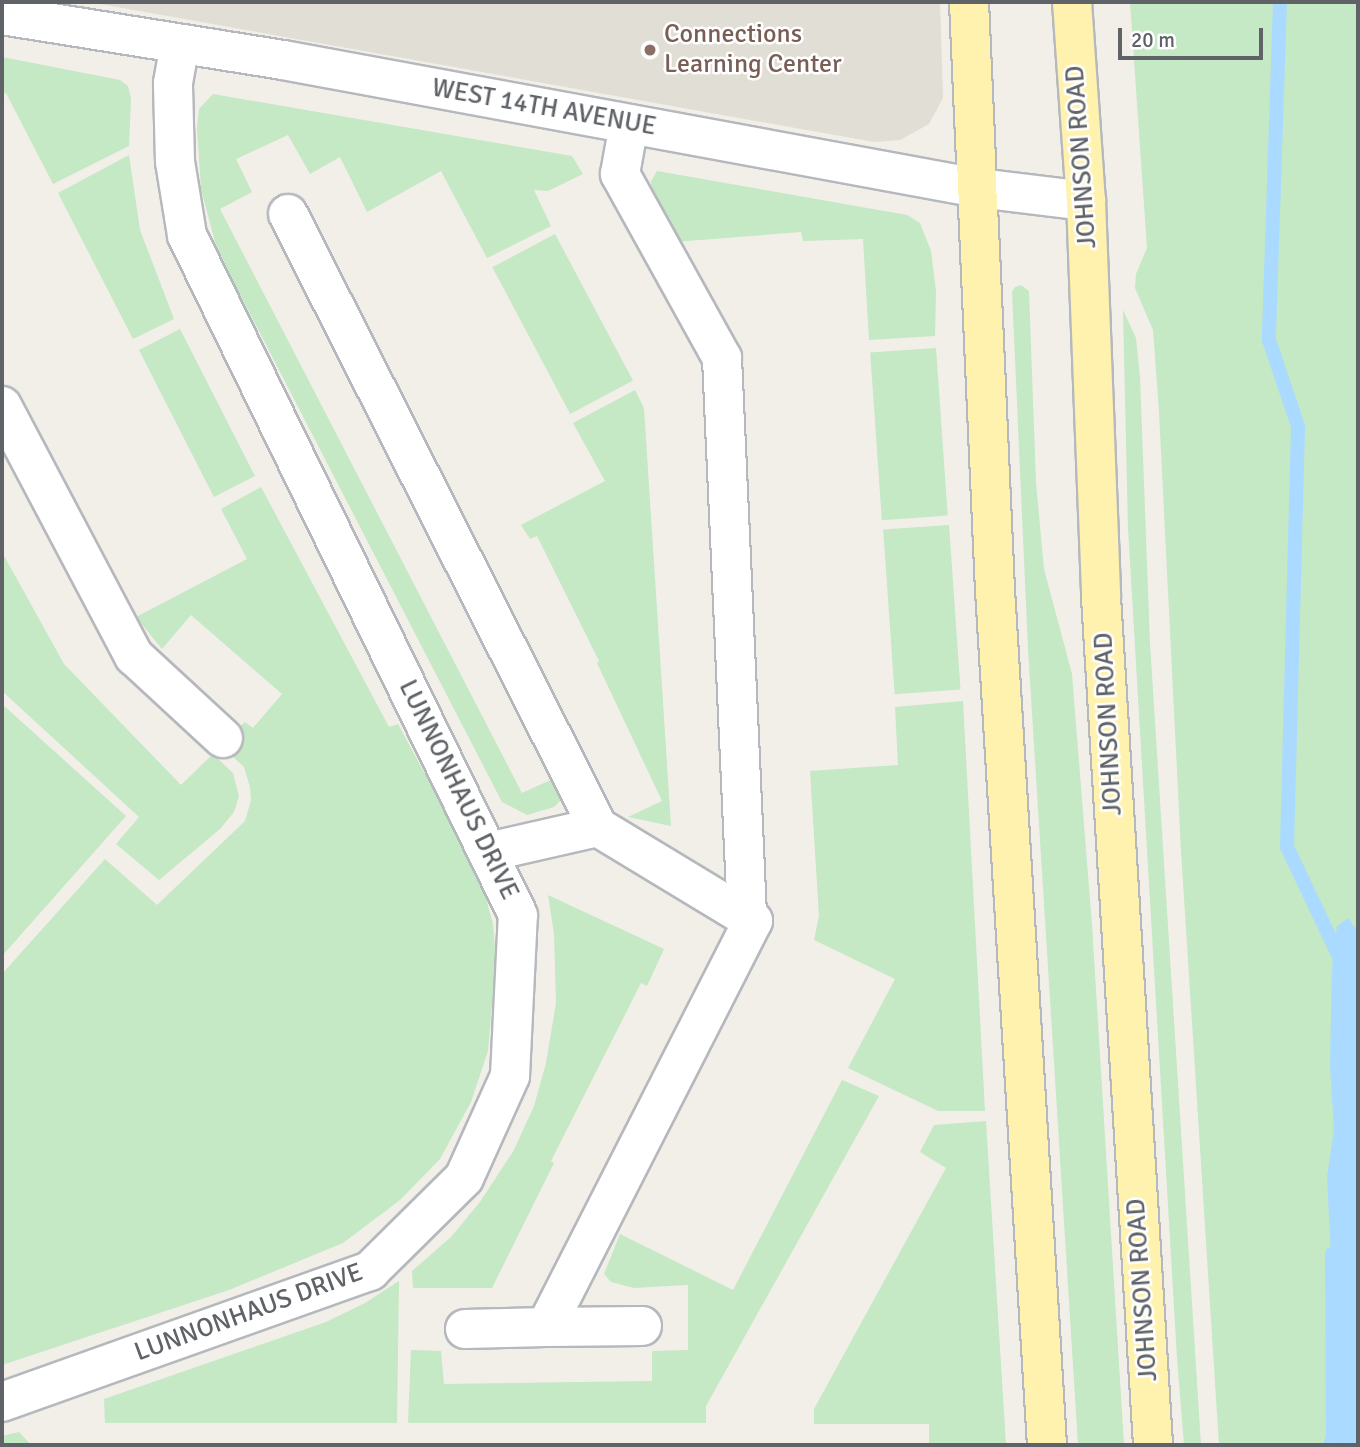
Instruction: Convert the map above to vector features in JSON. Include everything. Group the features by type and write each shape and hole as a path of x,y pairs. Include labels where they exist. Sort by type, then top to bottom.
{"main road":[{"path":"969,2 995,590 1047,1445"},
{"name":"JOHNSON ROAD","path":"1072,2 1086,201 1101,597 1153,1445"}],"street":[{"name":"WEST 14TH AVENUE","path":"2,15 282,60 978,188 1086,201"},
{"name":"LUNNONHAUS DRIVE","path":"2,1402 370,1271 464,1178 510,1076 518,915 187,236 175,162 173,82 180,45"},
{"path":"629,124 620,174 722,358 747,916"},
{"path":"288,214 598,827 753,921 546,1327"},
{"path":"2,406 134,656 223,738"},
{"path":"488,852 598,827"},
{"path":"465,1329 642,1326"}],"shaded area":[{"name":"Connections Learning Center","path":"89,2 940,2 943,98 929,124 900,140 874,142"}],"green space":[{"path":"1130,2 1358,2 1358,1445 1219,1445 1181,851 1159,412 1153,330 1135,288 1136,274 1147,248"},
{"path":"2,57 120,80 128,86 131,98 129,146 53,184 6,93 2,94"},
{"path":"213,94 572,156 583,174 548,191 534,190 551,226 487,258 441,171 367,212 340,157 310,174 288,135 236,159 252,192 220,209 522,793 555,778 561,800 554,807 527,815 502,802 232,279 215,242 201,189 197,128 199,109"},
{"path":"129,155 140,230 174,319 133,339 58,193"},
{"path":"657,171 907,215 920,223 931,251 936,291 935,336 869,340 863,239 803,241 801,232 674,242 652,193 651,181"},
{"path":"555,234 633,381 570,414 492,267"},
{"path":"1021,285 1029,291 1036,483 1044,569 1072,674 1092,925 1124,1445 1078,1445 1028,649 1012,292 1015,287"},
{"path":"1123,310 1136,338 1140,377 1150,643 1201,1445 1184,1445 1177,1358 1128,528"},
{"path":"180,329 255,476 214,497 139,350"},
{"path":"936,348 948,516 882,520 870,353"},
{"path":"635,390 644,408 671,826 628,817 662,801 597,663 599,661 537,536 530,539 521,525 605,481 573,423"},
{"path":"261,487 389,727 398,724 469,855 483,888 493,924 496,960 488,1051 471,1102 440,1159 400,1200 343,1243 229,1290 2,1365 2,974 105,859 157,905 245,821 251,800 244,767 220,745 245,722 253,728 282,694 191,615 162,649 136,617 247,559 221,509"},
{"path":"949,525 961,690 895,694 883,530"},
{"path":"2,552 64,664 181,785 213,754 233,773 239,796 234,812 220,829 159,880 116,844 139,817 2,691"},
{"path":"963,701 985,1111 938,1111 848,1068 895,979 814,940 819,916 810,771 898,765 895,707"},
{"path":"2,704 126,816 2,956"},
{"path":"548,895 664,949 647,986 641,983 551,1161 554,1163 492,1288 413,1288 412,1271 451,1237 480,1202 514,1150 534,1106 546,1063 556,1003 554,934"},
{"path":"842,1080 879,1096 706,1406 706,1423 408,1423 411,1350 441,1351 444,1384 652,1381 652,1351 688,1350 688,1285 634,1288 611,1282 604,1274 620,1234 733,1290"},
{"path":"986,1121 1006,1445 929,1445 929,1424 814,1424 814,1409 946,1168 920,1152 934,1125"},
{"path":"399,1281 397,1423 105,1423 104,1399 326,1322 365,1303"},
{"path":"19,1432 31,1445 2,1445 2,1436"}],"water":[{"path":"1349,918 1355,928 1358,921 1358,1445 1323,1445 1338,1399 1327,1177 1334,1130 1330,1066 1332,966 1337,926"}],"waterway":[{"path":"1280,2 1269,340 1298,426 1287,847 1342,963"},
{"path":"1332,1254 1333,1445"}],"place":[{"name":"Connections Learning Center","path":"650,50"}]}
